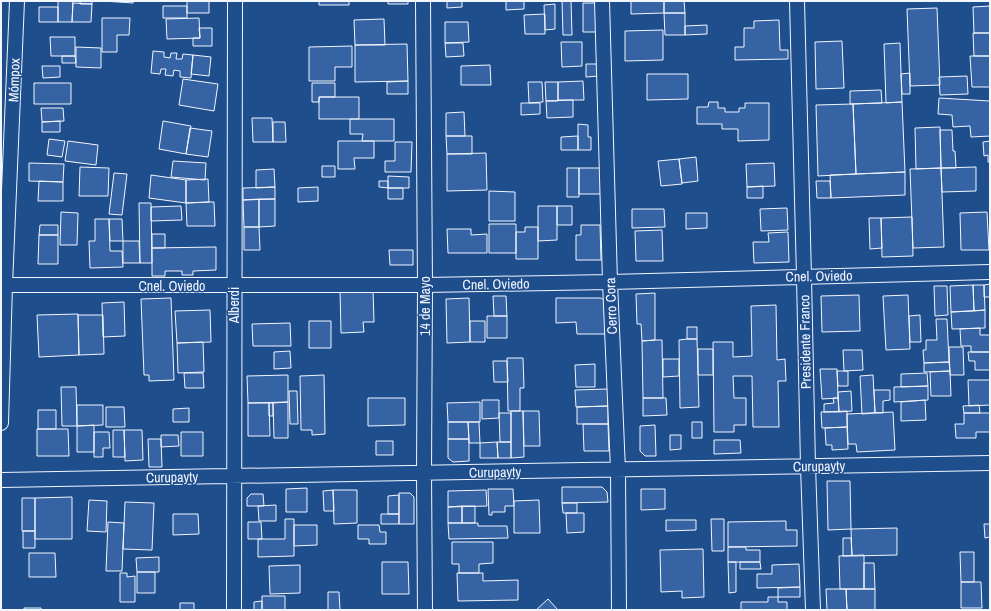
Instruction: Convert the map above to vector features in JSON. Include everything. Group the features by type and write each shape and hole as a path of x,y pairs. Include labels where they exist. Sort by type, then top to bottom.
{"street":[{"name":"Mómpox","path":"1,423 3,285 17,1"},
{"name":"Alberdi","path":"234,610 235,1"},
{"name":"14 de Mayo","path":"423,1 425,610"},
{"name":"Cerro Cora","path":"602,1 610,282 618,470 619,610"},
{"name":"Presidente Franco","path":"797,1 808,466 813,610"},
{"name":"Cnel. Oviedo","path":"3,285 425,285 610,282 990,272"},
{"name":"Curupayty","path":"1,480 990,463"}],"building":[{"path":"58,1 73,1 72,22 58,22"},
{"path":"80,1 92,1 92,4 80,4"},
{"path":"103,1 133,1 133,3"},
{"path":"187,1 209,1 209,13 187,13"},
{"path":"319,1 349,1 349,5 319,5"},
{"path":"388,1 408,1 408,4 388,4"},
{"path":"447,1 462,1 462,7 447,8"},
{"path":"506,1 524,1 524,9 506,10"},
{"path":"562,1 571,1 572,35 563,35"},
{"path":"631,1 664,1 664,13 631,14"},
{"path":"664,1 684,1 685,13 664,13"},
{"path":"73,3 92,4 91,22 72,22"},
{"path":"583,3 597,3 597,32 583,32"},
{"path":"555,4 555,29 545,30 544,5"},
{"path":"163,6 187,6 187,18 163,18"},
{"path":"990,6 990,33 974,33 973,7"},
{"path":"39,7 58,7 58,22 39,22"},
{"path":"937,8 940,85 910,86 907,9"},
{"path":"664,13 685,13 685,35 665,35"},
{"path":"545,14 545,34 525,34 524,15"},
{"path":"102,18 130,18 129,35 117,35 117,52 102,52"},
{"path":"199,18 200,38 167,39 166,19"},
{"path":"384,19 385,45 355,45 354,20"},
{"path":"779,20 780,50 788,50 788,59 735,60 735,47 744,47 744,28 754,28 754,21"},
{"path":"445,22 468,22 469,42 445,43"},
{"path":"707,25 707,34 685,35 685,26"},
{"path":"199,28 212,28 212,46 193,46 193,38 200,38"},
{"path":"663,30 663,60 625,61 625,31"},
{"path":"973,33 990,33 990,56 974,56"},
{"path":"50,37 75,37 75,56 51,56"},
{"path":"842,41 844,88 816,89 815,42"},
{"path":"561,42 582,42 582,66 562,67"},
{"path":"445,43 463,43 464,56 446,57"},
{"path":"900,43 902,102 886,103 884,44"},
{"path":"407,44 408,81 355,82 355,45"},
{"path":"352,46 352,67 335,67 335,81 309,81 309,47"},
{"path":"76,47 101,48 101,68 76,67"},
{"path":"153,51 164,52 164,57 170,58 171,53 177,53 176,59 182,59 183,54 193,55 191,78 180,77 180,71 174,70 173,76 165,75 166,69 161,69 160,74 151,73"},
{"path":"193,55 211,57 209,76 191,74"},
{"path":"62,56 75,56 76,63 62,63"},
{"path":"970,56 990,56 990,87 972,87"},
{"path":"586,64 598,64 599,76 586,77"},
{"path":"490,65 491,85 461,85 461,66"},
{"path":"42,66 60,66 60,77 43,78"},
{"path":"910,73 910,94 902,94 901,74"},
{"path":"647,74 688,74 688,99 647,100"},
{"path":"967,76 968,94 940,95 939,77"},
{"path":"183,79 218,84 214,111 179,105"},
{"path":"408,81 408,94 387,94 387,82"},
{"path":"583,81 584,100 558,100 558,82"},
{"path":"528,82 542,82 543,102 529,103"},
{"path":"545,82 558,82 558,101 546,101"},
{"path":"34,83 71,83 71,104 34,104"},
{"path":"312,83 335,83 335,97 319,97 319,102 312,102"},
{"path":"881,90 882,103 850,104 850,91"},
{"path":"319,97 359,97 359,119 319,119"},
{"path":"939,98 990,101 990,136 971,137 970,126 953,127 952,115 938,114"},
{"path":"573,100 573,117 547,118 546,101"},
{"path":"709,102 718,102 718,108 725,108 725,112 739,112 739,108 745,108 745,103 769,103 769,140 738,141 738,129 722,129 722,124 697,124 697,107 708,107"},
{"path":"902,102 905,172 856,174 853,104"},
{"path":"521,103 540,103 540,114 521,115"},
{"path":"853,104 856,174 818,176 816,105"},
{"path":"41,108 63,108 64,121 42,122"},
{"path":"464,112 465,136 446,136 446,113"},
{"path":"252,118 272,118 273,142 253,142"},
{"path":"350,119 394,119 394,141 362,141 363,134 350,134"},
{"path":"60,121 60,132 42,132 42,122"},
{"path":"163,121 191,126 186,154 159,149"},
{"path":"273,122 285,122 286,142 273,142"},
{"path":"578,124 588,125 588,137 591,137 591,150 578,150"},
{"path":"940,127 941,168 916,169 915,128"},
{"path":"190,128 212,131 208,157 186,154"},
{"path":"940,130 952,130 953,151 955,151 956,168 941,168"},
{"path":"446,136 472,136 472,154 447,154"},
{"path":"578,136 578,150 561,150 561,137"},
{"path":"49,139 65,141 62,157 47,155"},
{"path":"68,141 98,145 96,165 65,161"},
{"path":"338,141 374,141 374,158 354,158 355,169 338,169"},
{"path":"990,141 990,162 988,162 988,155 984,156 983,142"},
{"path":"395,142 412,142 411,172 385,172 385,161 395,161"},
{"path":"486,153 487,190 447,191 447,154"},
{"path":"696,157 698,181 682,183 679,159"},
{"path":"679,159 682,184 661,186 658,161"},
{"path":"173,161 206,163 205,180 171,177"},
{"path":"29,163 64,164 63,182 29,181"},
{"path":"774,163 775,186 747,187 746,164"},
{"path":"322,166 335,166 335,177 322,177"},
{"path":"80,167 109,168 108,196 79,196"},
{"path":"976,167 976,191 942,192 941,168"},
{"path":"567,168 579,168 579,197 567,197"},
{"path":"579,168 604,168 604,194 579,194"},
{"path":"941,168 944,247 913,248 910,169"},
{"path":"274,169 275,187 256,188 256,170"},
{"path":"905,172 905,195 831,198 830,175"},
{"path":"114,173 127,174 122,215 109,214"},
{"path":"151,175 186,180 186,203 149,198"},
{"path":"388,176 409,177 409,188 388,188"},
{"path":"208,179 209,202 186,203 186,180"},
{"path":"39,181 63,182 63,201 38,201"},
{"path":"379,181 388,181 388,188 379,187"},
{"path":"816,181 830,181 831,198 817,198"},
{"path":"763,186 763,198 747,198 747,187"},
{"path":"275,187 275,199 243,200 243,188"},
{"path":"318,187 318,201 298,202 298,188"},
{"path":"388,188 403,188 403,199 388,199"},
{"path":"489,191 515,192 515,221 489,221"},
{"path":"259,199 275,199 275,226 259,227"},
{"path":"259,199 259,227 244,227 243,200"},
{"path":"214,202 215,226 187,226 186,203"},
{"path":"139,203 151,203 152,263 140,263"},
{"path":"181,206 182,220 151,221 151,207"},
{"path":"538,206 557,206 557,240 538,241"},
{"path":"557,206 572,206 572,225 557,225"},
{"path":"787,208 788,230 761,231 760,209"},
{"path":"632,209 664,209 665,227 632,228"},
{"path":"61,212 78,213 77,245 60,245"},
{"path":"987,212 989,250 961,250 960,213"},
{"path":"686,213 707,213 707,228 686,229"},
{"path":"912,217 913,256 882,257 881,218"},
{"path":"869,218 881,218 882,248 870,249"},
{"path":"95,219 109,219 110,251 122,251 123,267 90,268 89,241 95,241"},
{"path":"109,219 122,219 123,241 110,241"},
{"path":"489,224 516,224 516,253 489,253"},
{"path":"40,225 58,225 58,235 39,235"},
{"path":"581,225 600,225 601,260 576,260 576,235 581,235"},
{"path":"244,227 259,227 260,250 244,250"},
{"path":"525,227 538,227 538,259 516,259 516,232 525,232"},
{"path":"447,229 471,229 471,235 487,234 487,253 448,253"},
{"path":"662,230 663,261 636,261 635,231"},
{"path":"788,232 789,262 754,263 753,242 769,242 768,233"},
{"path":"152,234 165,234 165,248 152,248"},
{"path":"39,235 58,235 58,264 38,264"},
{"path":"123,241 139,241 140,263 123,263"},
{"path":"216,247 216,270 193,271 193,275 182,275 182,271 165,271 165,276 152,276 152,248"},
{"path":"389,250 413,250 413,265 390,265"},
{"path":"990,284 990,297 984,297 984,285"},
{"path":"973,285 984,285 985,310 974,311"},
{"path":"973,285 974,311 951,312 950,286"},
{"path":"934,286 947,286 948,315 935,316"},
{"path":"340,289 373,289 374,322 363,322 364,332 341,333"},
{"path":"655,293 655,340 642,341 641,324 637,324 636,294"},
{"path":"859,295 860,331 822,332 821,296"},
{"path":"908,295 910,349 886,350 883,296"},
{"path":"493,296 506,296 507,316 494,316"},
{"path":"171,298 174,380 149,381 149,375 144,375 141,299"},
{"path":"469,298 470,342 447,343 446,299"},
{"path":"556,298 601,298 605,301 605,334 577,334 576,322 556,323"},
{"path":"124,302 125,336 103,337 102,303"},
{"path":"776,305 777,360 785,359 786,381 778,381 779,427 753,427 752,376 733,376 734,398 746,398 746,425 734,425 734,432 714,432 713,342 733,342 733,357 752,356 751,306"},
{"path":"210,310 211,342 177,343 175,311"},
{"path":"985,310 985,328 952,329 951,312"},
{"path":"78,314 79,355 39,357 37,315"},
{"path":"78,315 103,315 104,354 79,355"},
{"path":"920,315 921,342 910,342 909,316"},
{"path":"487,316 507,316 507,338 487,338"},
{"path":"936,319 947,319 949,362 924,363 923,350 926,350 926,340 937,340"},
{"path":"309,321 331,321 331,348 309,348"},
{"path":"470,321 485,321 485,342 470,342"},
{"path":"290,323 291,346 253,346 252,324"},
{"path":"687,327 697,327 697,339 687,339"},
{"path":"980,328 980,335 990,335 990,352 971,352 971,346 961,346 960,329"},
{"path":"697,339 699,407 680,408 679,340"},
{"path":"662,340 663,398 643,398 642,341"},
{"path":"203,342 204,372 178,373 177,343"},
{"path":"949,347 963,347 964,375 950,375"},
{"path":"698,349 713,349 713,375 698,375"},
{"path":"843,350 862,350 863,370 844,371"},
{"path":"290,351 291,368 274,369 274,352"},
{"path":"968,352 990,352 990,370 975,370 975,361 969,361"},
{"path":"507,358 523,358 524,388 520,388 520,411 508,411"},
{"path":"663,359 679,359 679,376 663,377"},
{"path":"493,361 507,361 508,382 494,382"},
{"path":"949,362 950,371 924,372 924,363"},
{"path":"595,364 595,387 576,387 575,365"},
{"path":"820,369 837,369 838,398 822,399"},
{"path":"837,371 848,371 848,386 838,386"},
{"path":"950,371 951,396 931,396 930,372"},
{"path":"184,373 203,373 204,388 185,388"},
{"path":"927,373 928,386 901,387 901,374"},
{"path":"288,375 288,402 248,403 247,376"},
{"path":"324,375 325,434 312,435 312,430 301,430 300,376"},
{"path":"873,375 875,413 862,414 860,376"},
{"path":"968,380 990,380 990,405 969,406"},
{"path":"928,386 928,400 894,402 894,387"},
{"path":"61,387 76,387 77,426 62,426"},
{"path":"608,389 608,406 576,407 575,390"},
{"path":"874,390 890,390 890,400 883,401 883,413 875,413"},
{"path":"289,391 297,391 298,424 290,424"},
{"path":"851,391 852,411 839,412 838,392"},
{"path":"368,398 405,398 405,425 368,426"},
{"path":"643,398 666,398 667,415 643,416"},
{"path":"833,398 838,398 839,412 824,412 824,404 834,403"},
{"path":"482,400 499,400 499,418 482,419"},
{"path":"925,400 926,420 901,421 901,402"},
{"path":"288,402 288,438 274,438 273,403"},
{"path":"480,402 480,422 448,422 447,403"},
{"path":"248,403 269,403 270,436 248,436"},
{"path":"269,403 273,403 273,416 269,416"},
{"path":"77,405 103,405 103,425 77,426"},
{"path":"979,405 980,413 964,413 963,406"},
{"path":"608,406 608,424 577,424 577,407"},
{"path":"106,407 124,407 125,427 106,427"},
{"path":"189,408 189,422 173,422 173,409"},
{"path":"38,410 56,410 56,429 38,429"},
{"path":"511,411 523,411 524,457 511,458"},
{"path":"523,411 539,411 540,446 524,446"},
{"path":"847,411 847,427 822,428 821,412"},
{"path":"893,412 895,450 857,452 856,444 848,444 847,414"},
{"path":"499,413 511,413 511,442 500,442"},
{"path":"964,413 990,413 990,432 976,432 976,438 956,438 955,424 964,424"},
{"path":"448,422 468,422 469,439 448,439"},
{"path":"468,422 479,422 480,443 469,443"},
{"path":"692,422 702,422 702,438 692,438"},
{"path":"583,424 608,424 609,451 584,451"},
{"path":"94,425 94,452 77,452 77,426"},
{"path":"655,425 656,456 645,456 640,451 640,426"},
{"path":"847,427 848,449 832,450 832,445 826,445 825,428"},
{"path":"37,429 68,429 69,456 37,456"},
{"path":"113,430 124,430 125,457 113,457"},
{"path":"124,430 142,430 143,460 125,461"},
{"path":"94,432 109,432 110,448 103,448 103,457 94,457"},
{"path":"181,432 203,432 203,456 181,456"},
{"path":"161,435 178,435 179,446 161,447"},
{"path":"670,435 681,435 681,449 670,450"},
{"path":"148,439 161,439 162,467 149,467"},
{"path":"448,439 469,439 469,461 453,462 448,458"},
{"path":"714,440 740,440 741,453 714,454"},
{"path":"376,441 393,441 393,455 376,455"},
{"path":"497,442 498,458 480,458 480,443"},
{"path":"497,442 511,442 511,458 498,458"},
{"path":"827,481 850,481 851,529 828,530"},
{"path":"562,487 602,487 607,492 608,502 562,503"},
{"path":"307,488 307,512 286,512 286,489"},
{"path":"488,489 513,489 514,506 505,506 505,512 492,512 492,515 489,515"},
{"path":"641,489 665,489 665,509 641,510"},
{"path":"333,490 334,511 324,511 323,491"},
{"path":"333,490 357,490 357,523 334,524"},
{"path":"486,490 487,506 448,507 448,491"},
{"path":"399,493 410,493 414,497 414,524 399,524"},
{"path":"251,494 263,494 264,506 247,506 247,498"},
{"path":"399,495 399,514 388,514 388,496"},
{"path":"72,497 72,539 35,539 35,498"},
{"path":"22,498 35,498 35,531 22,531"},
{"path":"89,500 107,501 106,532 87,531"},
{"path":"539,500 540,533 514,533 514,501"},
{"path":"125,502 154,503 152,550 123,549"},
{"path":"562,503 577,503 577,513 563,513"},
{"path":"276,505 276,521 259,521 258,506"},
{"path":"462,506 475,506 475,523 462,523"},
{"path":"462,506 462,523 448,523 448,507"},
{"path":"566,513 584,513 584,532 567,533"},
{"path":"173,514 198,514 199,534 173,535"},
{"path":"381,514 399,514 399,524 381,524"},
{"path":"285,519 294,519 294,556 258,557 258,539 285,539"},
{"path":"711,519 724,519 724,551 712,551"},
{"path":"666,520 696,520 696,530 666,531"},
{"path":"786,521 786,530 797,530 797,546 728,547 728,522"},
{"path":"108,522 124,523 122,571 106,571"},
{"path":"248,522 261,522 262,539 248,539"},
{"path":"448,523 478,523 478,526 507,526 508,538 449,539"},
{"path":"984,524 990,524 990,537 985,538"},
{"path":"294,525 317,525 317,545 294,546"},
{"path":"358,525 379,525 380,532 386,532 386,544 369,544 369,539 358,539"},
{"path":"897,528 897,555 852,556 851,529"},
{"path":"23,531 35,531 35,548 23,548"},
{"path":"843,538 851,538 852,556 843,556"},
{"path":"452,542 493,542 493,563 479,564 479,573 459,573 459,564 452,564"},
{"path":"728,547 746,547 746,550 760,550 760,562 728,562"},
{"path":"703,549 704,597 682,598 682,591 661,592 660,550"},
{"path":"960,552 974,552 974,582 961,582"},
{"path":"29,553 55,553 56,577 29,577"},
{"path":"864,555 864,589 840,589 839,556"},
{"path":"159,557 159,572 137,572 136,558"},
{"path":"382,562 408,562 409,594 382,594"},
{"path":"728,562 736,562 736,592 729,593"},
{"path":"740,562 760,562 761,569 740,569"},
{"path":"864,563 874,563 875,589 864,589"},
{"path":"799,564 800,587 757,588 757,574 772,574 772,565"},
{"path":"300,565 300,593 270,594 269,566"},
{"path":"137,572 155,572 155,593 137,593"},
{"path":"120,573 127,573 127,577 135,576 135,602 120,602"},
{"path":"457,573 483,573 483,581 518,580 518,600 458,601"},
{"path":"961,582 981,582 982,608 961,608"},
{"path":"800,587 800,597 778,597 778,588"},
{"path":"826,589 846,589 847,610 827,610"},
{"path":"846,589 875,589 875,610 847,610"},
{"path":"328,592 339,592 340,610 328,610"},
{"path":"262,596 285,596 285,610 262,610"},
{"path":"768,597 778,597 778,602 787,602 787,610 741,610 741,602 768,602"},
{"path":"548,599 558,610 536,610"},
{"path":"262,601 262,610 254,610 254,602"},
{"path":"180,603 194,603 194,610 180,610"},
{"path":"24,608 41,608 41,610 24,610"}]}
